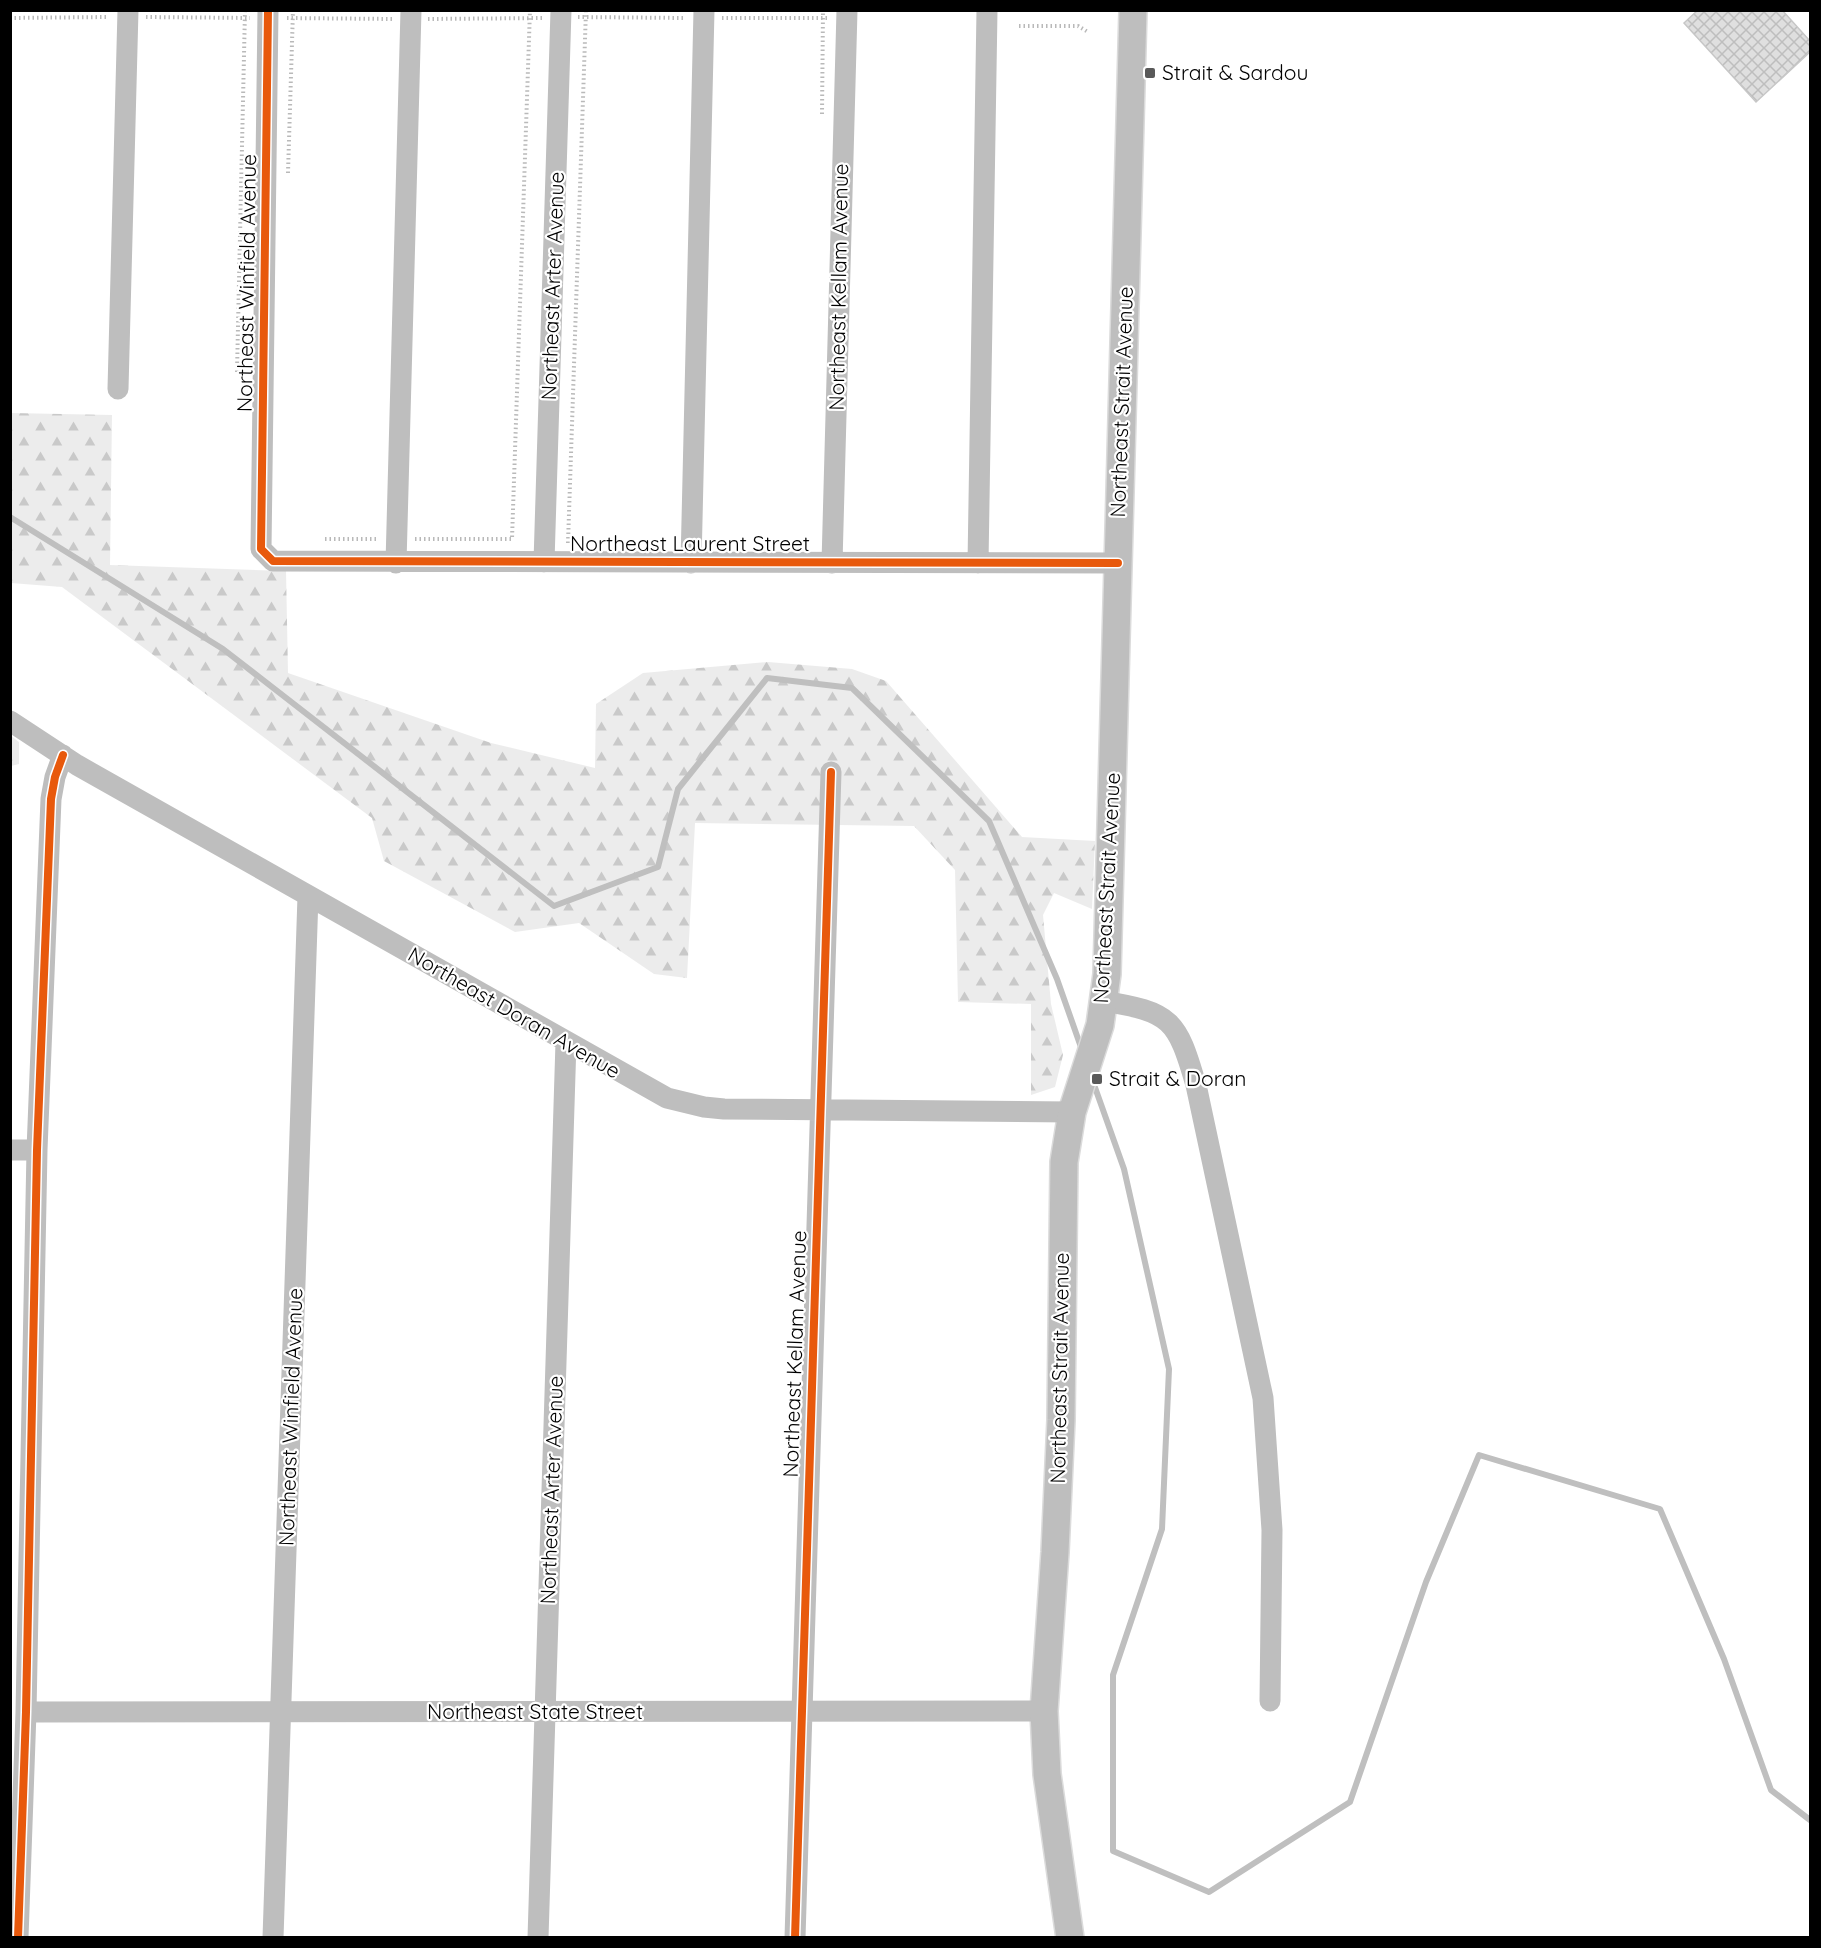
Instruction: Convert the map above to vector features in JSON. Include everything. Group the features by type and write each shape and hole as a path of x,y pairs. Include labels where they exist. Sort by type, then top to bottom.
{"main road":[{"name":"Northeast Strait Avenue","path":"1070,1938 1047,1774 1044,1711 1061,1420 1065,1162 1072,1112 1087,1070 1107,974 1133,10"}],"street":[{"path":"978,563 987,10"},
{"path":"118,389 128,14"},
{"name":"Northeast Winfield Avenue","path":"264,555 261,549 268,14"},
{"name":"Northeast Arter Avenue","path":"544,562 561,14"},
{"path":"691,562 704,14"},
{"name":"Northeast Kellam Avenue","path":"832,562 847,14"},
{"path":"396,563 411,15"},
{"name":"Northeast Laurent Street","path":"264,555 278,562 1118,563"},
{"name":"Northeast Doran Avenue","path":"10,721 63,755 651,1091 685,1103 723,1109 1072,1112"},
{"path":"18,1938 26,1712 20,1408 37,1150 51,800 55,777 63,755"},
{"name":"Northeast Kellam Avenue","path":"795,1938 831,771"},
{"name":"Northeast Winfield Avenue","path":"273,1938 308,896"},
{"path":"1103,1000 1136,1006 1164,1017 1184,1043 1196,1085 1263,1398 1272,1530 1270,1701"},
{"name":"Northeast Arter Avenue","path":"538,1938 566,1042"},
{"path":"10,1150 37,1150"},
{"name":"Northeast State Street","path":"26,1712 1044,1711"}],"path":[{"path":"237,372 245,10"},
{"path":"287,184 293,10"},
{"path":"320,539 512,539 530,10"},
{"path":"568,562 586,10"},
{"path":"822,114 823,10"},
{"path":"10,18 128,14 245,18 268,14 292,18 411,15 530,18 561,14 586,17 704,14 823,18 847,14"},
{"path":"1019,26 1078,26 1088,32"}],"green space":[{"path":"11,413 112,415 110,565 286,571 288,673 491,743 595,768 596,704 643,673 768,662 852,669 886,681 1022,837 1095,841 1092,909 1054,893 1043,915 1051,1004 1063,1055 1055,1087 1031,1095 1031,1004 958,1002 955,870 914,826 695,823 687,978 654,974 579,923 515,932 384,861 372,818 62,587 11,583"},
{"path":"11,736 19,742 19,764 11,766"}],"building":[{"path":"1698,10 1782,10 1810,41 1810,52 1756,102 1684,23"}],"waterway":[{"path":"10,517 223,649 554,906 658,867 678,789 767,678 852,688 989,821 1057,979 1082,1050"},
{"path":"1092,1079 1124,1169 1169,1369 1162,1529 1113,1675 1113,1851 1209,1892 1350,1802 1426,1582 1479,1455 1660,1509 1724,1659 1771,1790 1810,1820"}],"cycle path":[{"path":"268,10 261,549 273,561 1118,563"},
{"path":"18,1938 26,1712 37,1150 51,799 55,777 63,755"},
{"path":"795,1938 831,772"}],"place":[{"name":"Strait & Sardou","path":"1150,73"},
{"name":"Strait & Doran","path":"1097,1079"}]}
